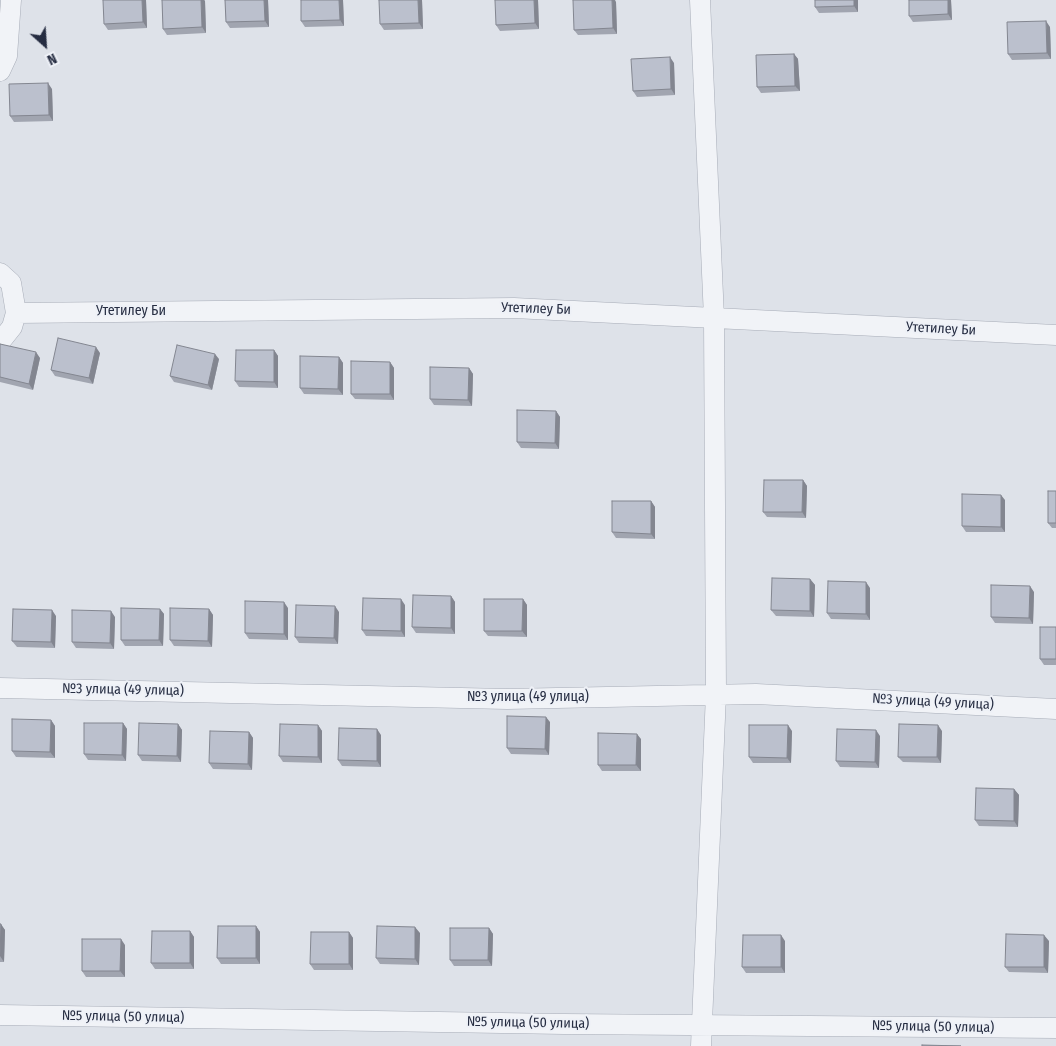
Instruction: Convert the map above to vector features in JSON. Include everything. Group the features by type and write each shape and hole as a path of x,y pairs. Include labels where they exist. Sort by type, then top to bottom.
{"street":[{"path":"0,71 7,56 12,0"},
{"path":"700,0 714,318 716,694 701,1046"},
{"path":"0,273 11,283 16,312 12,327 0,342"},
{"name":"Утетилеу Би","path":"16,312 514,308 1056,335"},
{"name":"№3 улица (49 улица)","path":"0,688 507,698 756,694 1056,708"},
{"name":"№5 улица (50 улица)","path":"0,1015 1056,1028"}],"building":[{"path":"103,0 142,0 143,22 104,24"},
{"path":"162,0 201,0 202,27 163,29"},
{"path":"225,0 264,0 265,21 226,22"},
{"path":"301,0 339,0 340,20 301,21"},
{"path":"379,0 418,0 419,23 380,24"},
{"path":"495,0 534,0 535,23 496,25"},
{"path":"573,0 612,0 613,28 574,30"},
{"path":"815,0 854,0 854,6 815,7"},
{"path":"909,0 948,0 948,14 909,16"},
{"path":"1046,21 1047,53 1008,54 1007,22"},
{"path":"794,54 795,86 757,87 756,55"},
{"path":"670,57 671,89 633,91 631,59"},
{"path":"48,83 49,115 10,116 9,84"},
{"path":"58,338 96,347 89,378 51,370"},
{"path":"0,344 36,352 29,384 0,377"},
{"path":"177,345 215,354 208,385 170,376"},
{"path":"236,350 274,350 274,382 235,381"},
{"path":"300,356 339,357 338,389 300,388"},
{"path":"351,361 390,362 390,394 351,394"},
{"path":"430,367 469,368 468,400 430,399"},
{"path":"517,410 556,411 555,443 517,442"},
{"path":"764,480 803,480 802,512 763,512"},
{"path":"1048,491 1056,491 1056,523 1048,523"},
{"path":"962,494 1001,495 1001,527 962,526"},
{"path":"612,501 651,501 651,534 612,532"},
{"path":"772,578 810,579 810,611 771,610"},
{"path":"828,581 866,582 866,614 827,613"},
{"path":"991,585 1030,586 1029,618 991,617"},
{"path":"413,595 451,596 451,628 412,627"},
{"path":"363,598 401,599 401,631 362,630"},
{"path":"484,599 523,599 522,631 484,631"},
{"path":"245,601 284,602 284,634 245,633"},
{"path":"296,605 335,606 334,638 295,637"},
{"path":"121,608 160,609 159,640 121,640"},
{"path":"170,608 209,609 208,641 170,640"},
{"path":"13,609 52,610 51,642 12,641"},
{"path":"72,610 111,611 110,643 72,642"},
{"path":"1040,627 1056,627 1056,659 1040,659"},
{"path":"507,716 546,717 545,749 507,748"},
{"path":"12,719 51,720 50,752 12,751"},
{"path":"84,723 123,723 122,755 84,754"},
{"path":"139,723 178,724 177,756 138,755"},
{"path":"280,724 318,725 318,757 279,756"},
{"path":"899,724 938,725 937,757 898,757"},
{"path":"749,725 788,725 787,758 749,757"},
{"path":"339,728 377,729 377,761 338,760"},
{"path":"837,729 876,730 875,762 836,761"},
{"path":"210,731 249,732 248,764 209,763"},
{"path":"598,733 637,734 636,765 598,765"},
{"path":"976,788 1014,789 1014,821 975,820"},
{"path":"0,924 1,924 0,956"},
{"path":"218,926 256,926 256,958 217,958"},
{"path":"377,926 415,927 415,959 376,958"},
{"path":"450,928 489,928 488,960 450,960"},
{"path":"152,931 190,931 190,963 151,963"},
{"path":"311,932 349,932 349,964 310,964"},
{"path":"1006,934 1044,935 1044,967 1005,967"},
{"path":"743,935 781,935 781,967 742,967"},
{"path":"82,939 121,939 120,971 82,971"},
{"path":"922,1045 961,1046 922,1046"}]}
